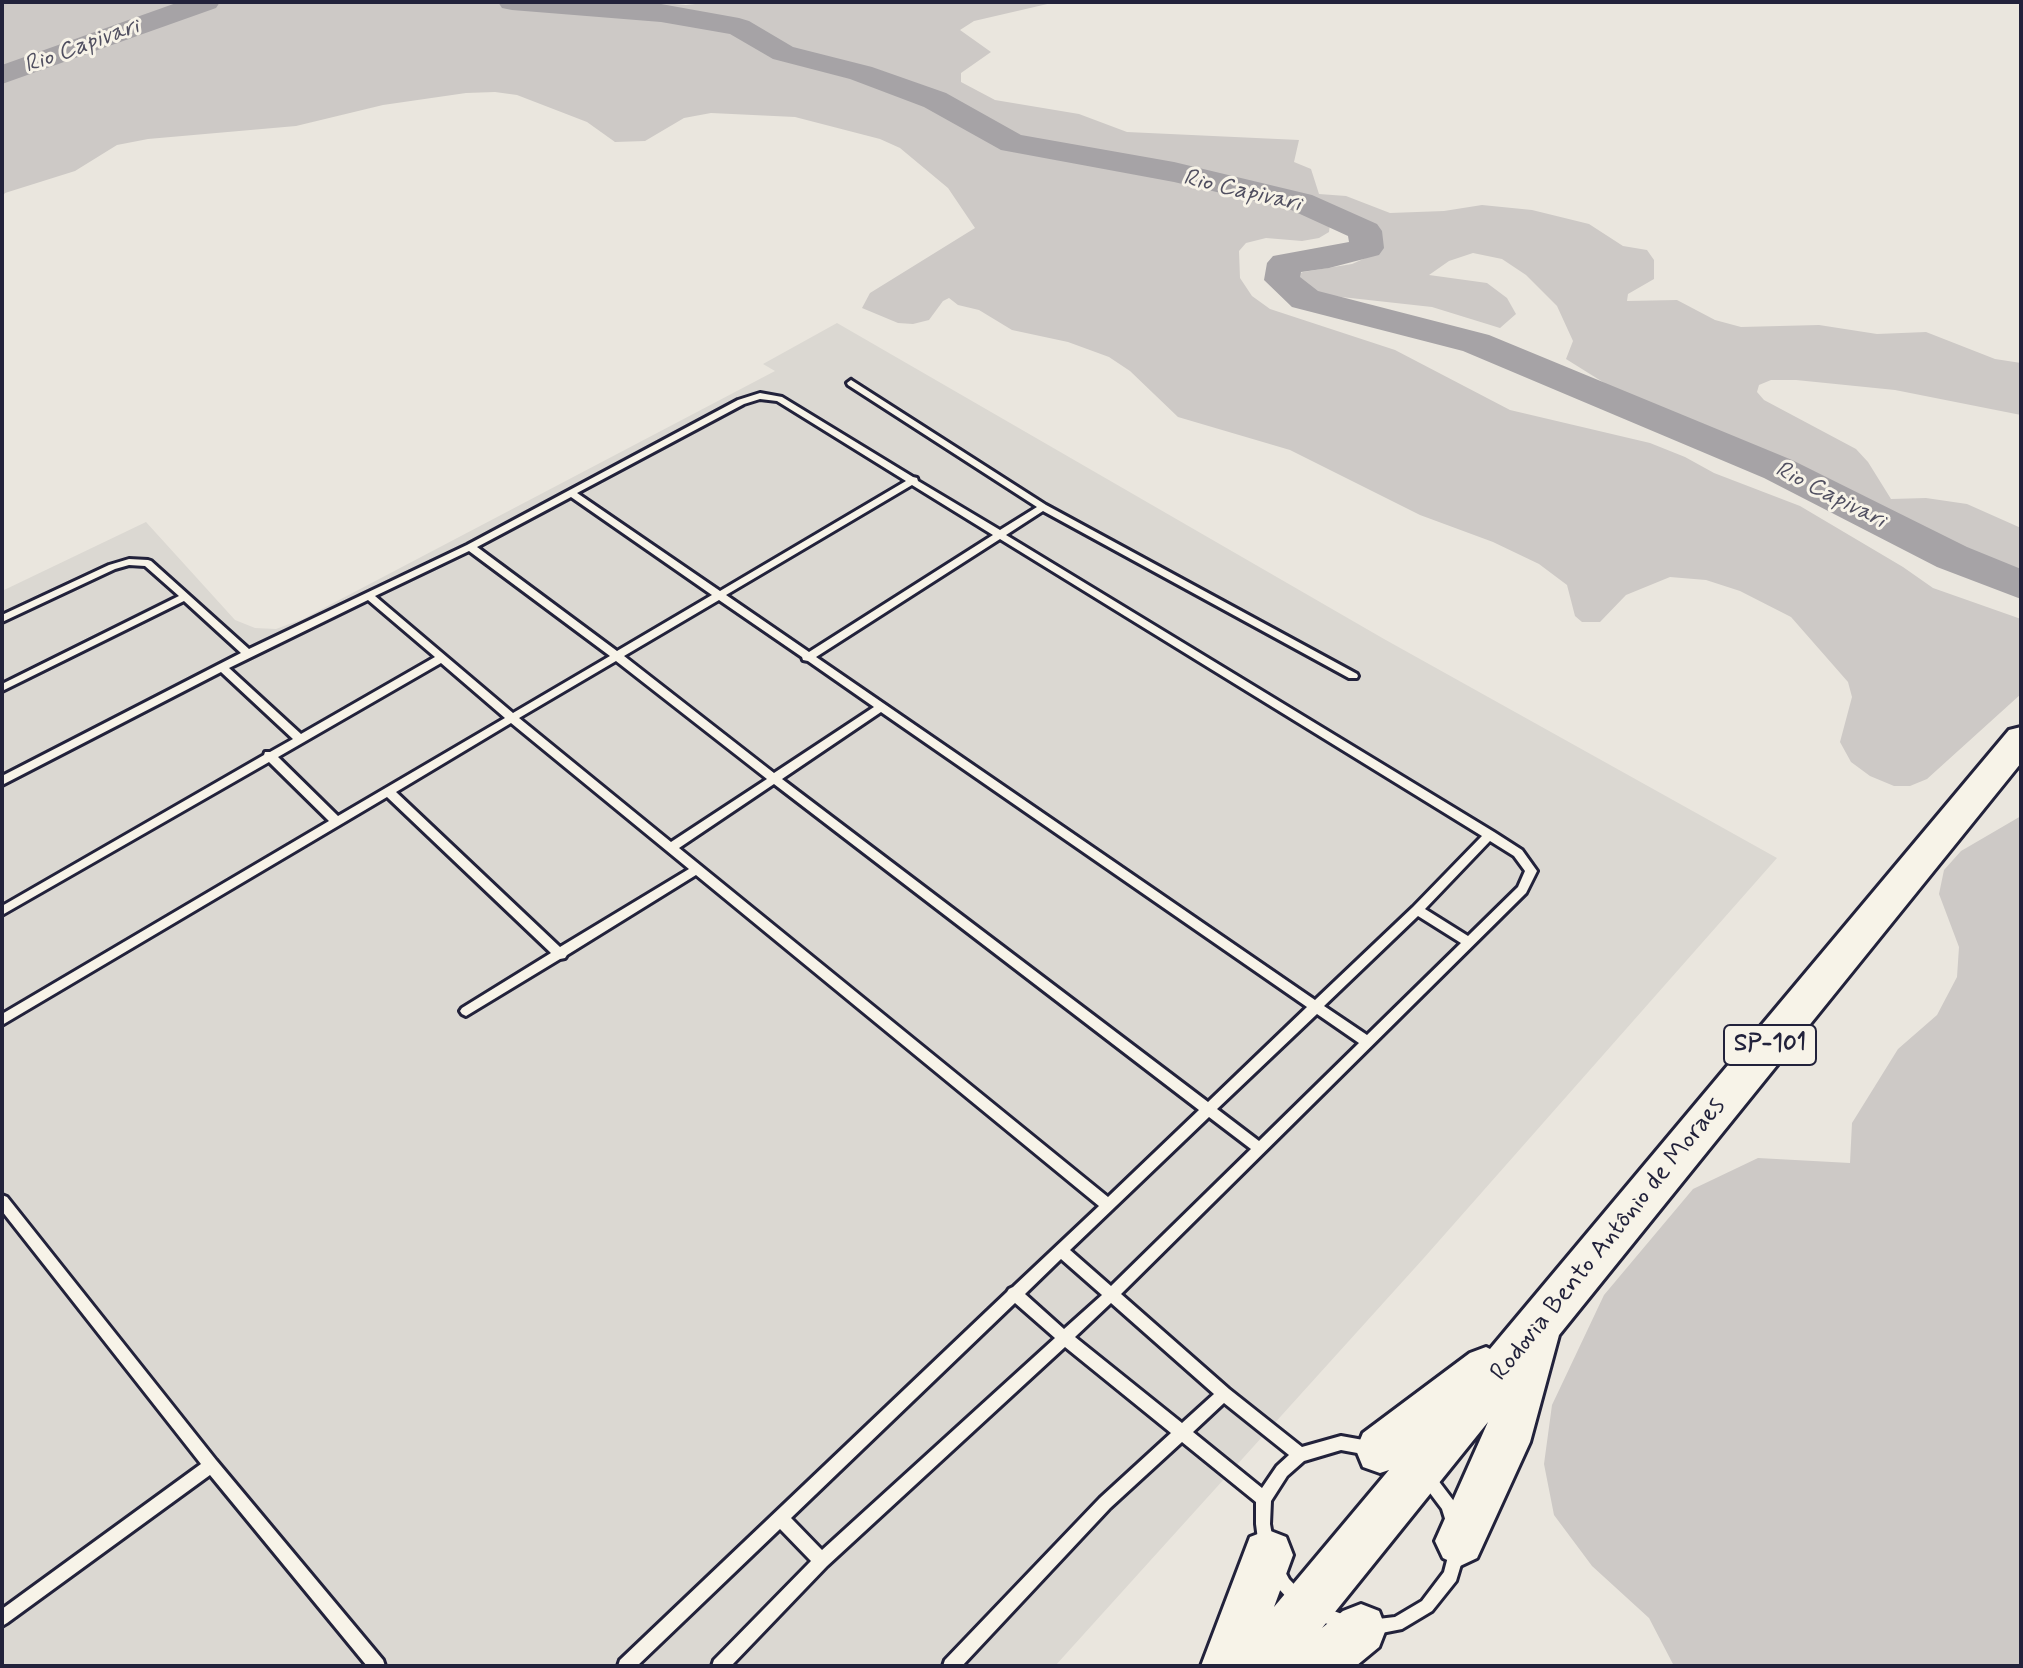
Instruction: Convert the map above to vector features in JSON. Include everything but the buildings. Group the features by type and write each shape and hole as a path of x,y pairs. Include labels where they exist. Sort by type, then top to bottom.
{"main road":[{"name":"Rodovia Bento Antônio de Moraes","path":"1258,1666 1307,1609 1400,1459 1530,1336 2021,739"},
{"path":"1460,1541 1506,1442 1530,1336"},
{"path":"1227,1666 1268,1555"},
{"path":"1315,1666 1361,1629"}],"lane":[{"path":"851,383 1043,507 1353,676"},
{"path":"2,781 248,654 470,547 741,402 760,396 779,399 914,480 1518,853 1531,871 1522,890 1112,1294 822,1561 720,1666"},
{"path":"2,1020 914,480"},
{"path":"571,493 1367,1042"},
{"path":"807,658 1043,507"},
{"path":"470,547 1259,1148"},
{"path":"2,619 129,562 148,563 248,654"},
{"path":"369,596 512,718 1109,1206"},
{"path":"2,688 185,597"},
{"path":"2,911 441,658"},
{"path":"222,668 299,738"},
{"path":"671,848 880,708"},
{"path":"269,755 337,822"},
{"path":"388,791 561,955"},
{"path":"626,1666 1417,910 1490,835"},
{"path":"466,1011 697,869"},
{"path":"1417,910 1468,942"},
{"path":"2,1201 211,1465 377,1666"},
{"path":"1062,1251 1224,1394 1300,1455"},
{"path":"1014,1293 1264,1499"},
{"path":"951,1666 1105,1503 1183,1435 1224,1394"},
{"path":"1341,1443 1400,1459 1448,1505 1460,1541 1451,1576 1427,1606 1397,1624 1361,1629 1307,1609 1284,1584 1268,1555 1263,1524 1264,1499 1282,1471 1300,1455 1341,1443"},
{"path":"2,1618 211,1465"},
{"path":"780,1518 822,1561"}],"shaded area":[{"path":"2,2 652,2 686,5 714,2 1056,2 974,21 960,30 991,52 961,73 961,82 995,100 1079,114 1127,132 1299,140 1294,162 1311,169 1319,194 1346,196 1390,213 1444,211 1482,205 1532,210 1589,224 1623,246 1647,250 1654,260 1654,279 1628,294 1627,301 1677,300 1715,320 1741,327 1819,325 1877,334 1926,332 1995,359 2021,363 2021,415 1895,390 1796,380 1771,380 1759,385 1757,392 1764,400 1856,449 1891,499 1926,498 1967,504 2021,528 2021,581 1900,535 1836,498 1787,460 1716,436 1622,394 1566,359 1573,341 1557,306 1526,275 1502,259 1473,253 1449,261 1429,275 1487,283 1507,298 1516,314 1500,328 1432,307 1296,292 1290,285 1290,278 1303,272 1352,264 1377,253 1376,247 1368,240 1335,223 1330,223 1329,232 1319,238 1302,241 1266,238 1246,243 1239,251 1240,278 1252,296 1270,309 1395,350 1510,410 1650,443 1685,457 1714,473 1800,506 1933,588 2021,619 2021,694 1927,779 1910,786 1894,786 1870,776 1851,762 1840,742 1852,697 1848,682 1791,617 1740,591 1706,580 1670,577 1626,595 1600,622 1582,622 1575,616 1567,585 1539,564 1493,542 1420,515 1290,450 1178,417 1130,371 1109,357 1068,342 1012,330 979,310 958,305 949,298 943,301 929,320 913,324 898,323 862,308 870,293 975,228 948,188 900,148 880,139 795,117 711,113 684,118 645,141 615,142 587,122 517,95 466,93 383,105 296,126 148,139 117,145 75,171 5,193 2,197"},
{"path":"837,323 1384,639 1777,858 1423,1259 1055,1666 2,1666 2,591 146,522 235,620 255,628 276,629 303,619 775,371 763,364"},
{"path":"2021,816 2021,1666 1674,1666 1649,1618 1592,1566 1554,1515 1544,1464 1552,1405 1604,1295 1693,1189 1758,1158 1850,1163 1852,1123 1898,1049 1937,1015 1957,977 1959,947 1939,894 1944,870 1961,851"}],"waterway":[{"name":"Rio Capivari","path":"2,75 206,2"},
{"name":"Rio Capivari","path":"512,2 661,13 739,27 783,53 861,73 935,100 1012,143 1174,172 1300,202 1365,231 1367,248 1329,258 1285,263 1282,280 1305,299 1476,343 1778,469 1952,557 2021,585"}]}
